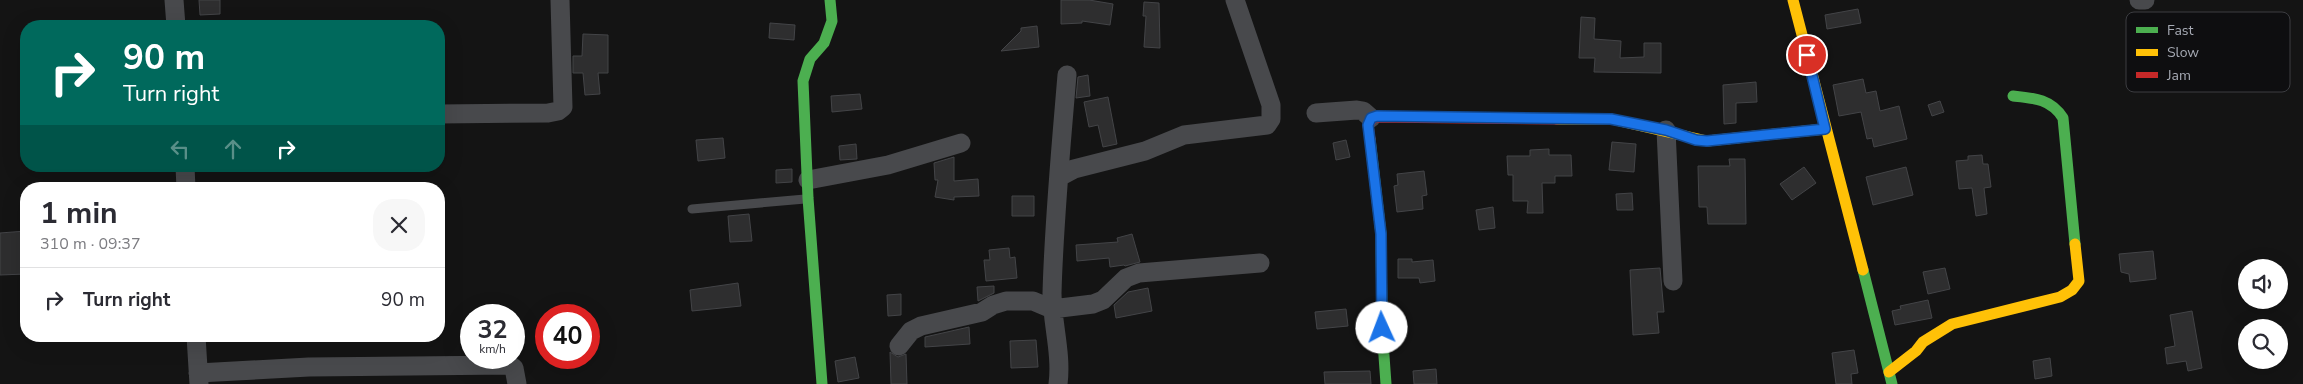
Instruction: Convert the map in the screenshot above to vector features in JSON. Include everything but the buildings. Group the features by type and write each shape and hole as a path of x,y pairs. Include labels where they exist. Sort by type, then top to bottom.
{"street":[{"path":"174,0 176,20"},
{"path":"445,114 548,113 558,111 563,107 560,0"},
{"path":"822,384 802,81 810,59 824,43 832,21 830,0"},
{"path":"1058,177 1074,169 1145,151 1184,135 1267,125 1271,118 1271,105 1235,0"},
{"path":"1793,0 1892,384"},
{"path":"2139,0 2145,0"},
{"path":"1058,384 1058,358 1052,309 1058,177 1067,75"},
{"path":"1889,372 1916,351 1923,342 1952,324 1968,318 2060,297 2072,290 2078,281 2063,118 2058,108 2050,102 2013,96"},
{"path":"1316,114 1357,110 1363,111 1371,118"},
{"path":"1386,384 1382,328 1381,234 1368,125 1371,118 1377,116 1592,118 1628,122 1666,130 1696,140 1707,141 1825,129"},
{"path":"1666,130 1673,281"},
{"path":"808,189 961,142"},
{"path":"899,346 911,331 922,326 975,314 1006,301 1033,301 1052,309 1103,300 1126,278 1139,273 1260,263"},
{"path":"196,342 198,378 318,367 510,365 514,368 517,384"}],"lane":[{"path":"692,209 808,189"}],"traffic: fast":[{"path":"822,384 808,198 803,81 810,59 824,43 832,21 830,0"},
{"path":"2013,96 2047,103 2063,118 2075,244"},
{"path":"1370,139 1381,234 1382,328 1386,384"},
{"path":"1863,270 1892,384"}],"traffic: slow":[{"path":"1793,0 1863,270"},
{"path":"1557,119 1611,119 1707,141 1825,129"},
{"path":"1889,372 1916,351 1923,342 1952,324 2060,297 2072,290 2079,281 2075,244"}],"traffic: jam":[{"path":"1370,139 1368,125 1373,117 1557,119"}],"route":[{"path":"1382,328 1381,234 1368,125 1371,118 1377,116 1611,119 1666,130 1696,140 1707,141 1825,129 1807,55"}]}
